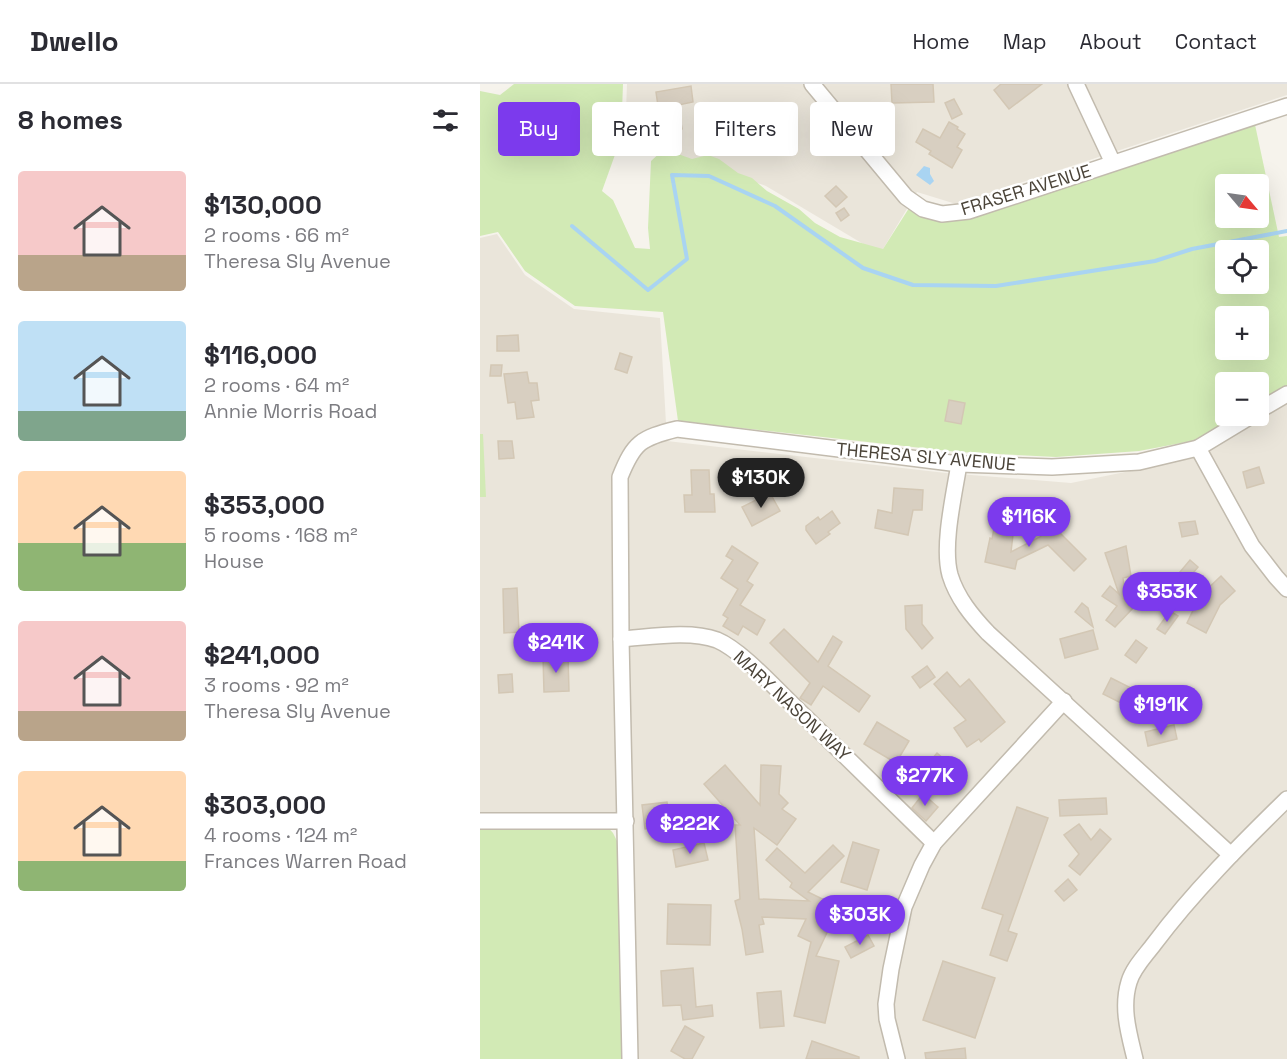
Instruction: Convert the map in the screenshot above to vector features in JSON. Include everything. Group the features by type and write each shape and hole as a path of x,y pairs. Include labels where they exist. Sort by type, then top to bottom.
{"street":[{"name":"FRASER AVENUE","path":"812,84 906,197 922,209 942,214 969,211 1287,106"},
{"path":"1076,84 1113,163"},
{"path":"1269,405 1287,394"},
{"name":"THERESA SLY AVENUE","path":"630,1059 620,477 630,456 644,440 677,429 959,464 1052,467 1139,462 1198,448 1234,426"},
{"path":"1198,448 1252,546 1287,589"},
{"path":"959,464 948,535 948,566 953,584 969,612 988,633 1231,855"},
{"name":"MARY NASON WAY","path":"621,639 690,634 705,636 732,648 934,843"},
{"path":"897,1059 886,1004 904,907 922,865 934,843 1065,702"},
{"path":"1135,1059 1126,1022 1129,981 1135,969 1168,925 1231,855 1287,799"},
{"path":"480,821 626,821"}],"shaded area":[{"path":"627,84 1287,84 1287,95 956,204 917,192 880,254 766,186 680,156 682,156 682,102 626,102"},
{"path":"497,234 525,275 574,309 660,318 667,441 946,473 1071,483 1194,458 1249,426 1269,426 1269,414 1287,404 1287,1059 637,1059 634,817 480,817 480,238"}],"green space":[{"path":"514,84 623,84 622,102 592,102 592,156 615,156 602,191 613,200 635,248 650,249 648,228 651,161 656,156 682,155 692,159 711,156 719,159 738,173 752,178 767,191 799,209 815,223 840,237 883,249 911,205 942,217 1254,120 1266,174 1215,174 1215,228 1269,228 1269,190 1279,237 1287,236 1287,386 1269,397 1269,372 1215,372 1215,426 1221,426 1197,440 1139,451 1056,457 958,452 678,421 663,312 575,306 525,271 498,232 480,236 480,91 500,95"},
{"path":"480,434 483,434 486,497 480,497"},
{"path":"480,824 605,824 613,833 618,843 622,1059 480,1059"}],"water":[{"path":"924,166 930,168 934,181 930,185 916,175"}],"building":[{"path":"891,84 933,84 934,102 892,102"},
{"path":"1001,84 1042,84 1009,109 994,90"},
{"path":"691,86 693,102 682,104 682,102 657,102 656,92"},
{"path":"954,99 962,114 952,119 945,103"},
{"path":"949,122 965,134 957,147 962,150 952,168 929,154 931,151 916,142 923,129 940,138"},
{"path":"836,186 847,197 836,207 825,196"},
{"path":"844,208 849,215 841,221 836,213"},
{"path":"518,335 519,351 497,351 497,336"},
{"path":"620,353 632,357 627,373 615,369"},
{"path":"491,365 502,365 501,376 490,376"},
{"path":"527,372 529,383 537,383 539,400 531,401 534,417 517,419 515,402 508,403 504,374"},
{"path":"949,400 965,403 961,424 945,421"},
{"path":"498,441 512,441 514,458 499,459"},
{"path":"1259,467 1264,483 1247,488 1243,472"},
{"path":"691,470 709,470 710,494 714,494 715,512 685,512 684,495 692,495"},
{"path":"894,488 923,490 922,510 913,510 908,535 875,528 878,510 892,513"},
{"path":"770,493 780,511 752,526 742,507"},
{"path":"832,511 840,523 816,544 806,530 806,526"},
{"path":"1195,521 1198,534 1182,537 1179,523"},
{"path":"995,523 1014,526 1011,552 1040,537 1052,525 1086,559 1074,571 1048,545 1017,560 1015,569 985,562"},
{"path":"732,546 758,563 747,581 753,585 740,605 765,620 757,635 743,626 738,635 723,626 728,618 723,615 738,589 721,578 733,560 726,556"},
{"path":"1126,546 1131,576 1123,578 1126,599 1124,599 1133,608 1115,627 1106,620 1117,606 1102,596 1110,586 1119,594 1105,553"},
{"path":"1190,560 1198,567 1183,585 1175,578"},
{"path":"1221,576 1235,591 1220,605 1206,633 1187,623 1200,596"},
{"path":"517,588 519,632 504,633 503,589"},
{"path":"1082,603 1088,608 1093,627 1075,612"},
{"path":"922,605 922,624 933,638 922,649 906,629 905,606"},
{"path":"1170,611 1178,616 1165,634 1157,629"},
{"path":"784,629 818,662 833,636 842,642 828,666 870,696 859,712 823,686 811,705 800,698 810,683 770,643"},
{"path":"1093,630 1098,649 1065,658 1060,639"},
{"path":"1136,640 1147,648 1136,663 1125,655"},
{"path":"543,657 568,657 569,691 544,692"},
{"path":"927,666 935,677 920,688 912,677"},
{"path":"947,672 960,687 969,679 1005,722 981,742 979,739 967,747 954,728 966,720 934,684"},
{"path":"512,674 513,692 499,693 498,675"},
{"path":"1111,678 1139,692 1131,708 1103,694"},
{"path":"877,722 909,741 896,763 864,744"},
{"path":"1174,725 1177,739 1148,746 1145,732"},
{"path":"937,753 953,767 931,792 915,779"},
{"path":"725,765 760,805 761,765 781,766 779,794 788,803 782,809 796,819 777,845 754,828 759,899 809,901 790,887 792,883 766,860 777,848 805,873 833,845 844,856 808,892 839,907 816,956 839,961 825,1023 794,1016 811,942 798,936 806,919 762,917 764,924 759,925 763,952 746,955 735,901 740,899 735,825 740,825 704,784"},
{"path":"923,794 938,807 926,821 912,808"},
{"path":"1106,798 1107,814 1060,816 1059,800"},
{"path":"667,802 670,826 645,829 642,805"},
{"path":"1017,807 1048,818 1008,931 1017,934 1007,961 990,955 1003,915 982,908"},
{"path":"1079,824 1091,840 1100,829 1111,839 1080,875 1069,866 1079,854 1064,835"},
{"path":"853,842 879,850 867,890 841,882"},
{"path":"704,843 708,860 676,867 673,850"},
{"path":"1068,879 1077,890 1064,901 1055,891"},
{"path":"668,904 711,905 710,945 667,944"},
{"path":"868,935 874,946 851,958 845,947"},
{"path":"943,961 995,978 975,1038 923,1020"},
{"path":"693,968 696,1007 712,1005 713,1016 683,1020 681,1005 663,1006 661,971"},
{"path":"781,991 784,1026 760,1028 757,993"},
{"path":"685,1026 704,1037 692,1059 685,1059 671,1051"},
{"path":"812,1041 859,1057 859,1059 806,1059"},
{"path":"965,1048 966,1059 926,1059 925,1053"}],"waterway":[{"path":"572,226 648,290 687,259 672,175 709,176 775,206 863,268 913,285 996,286 1155,261 1192,249 1287,231"}]}
